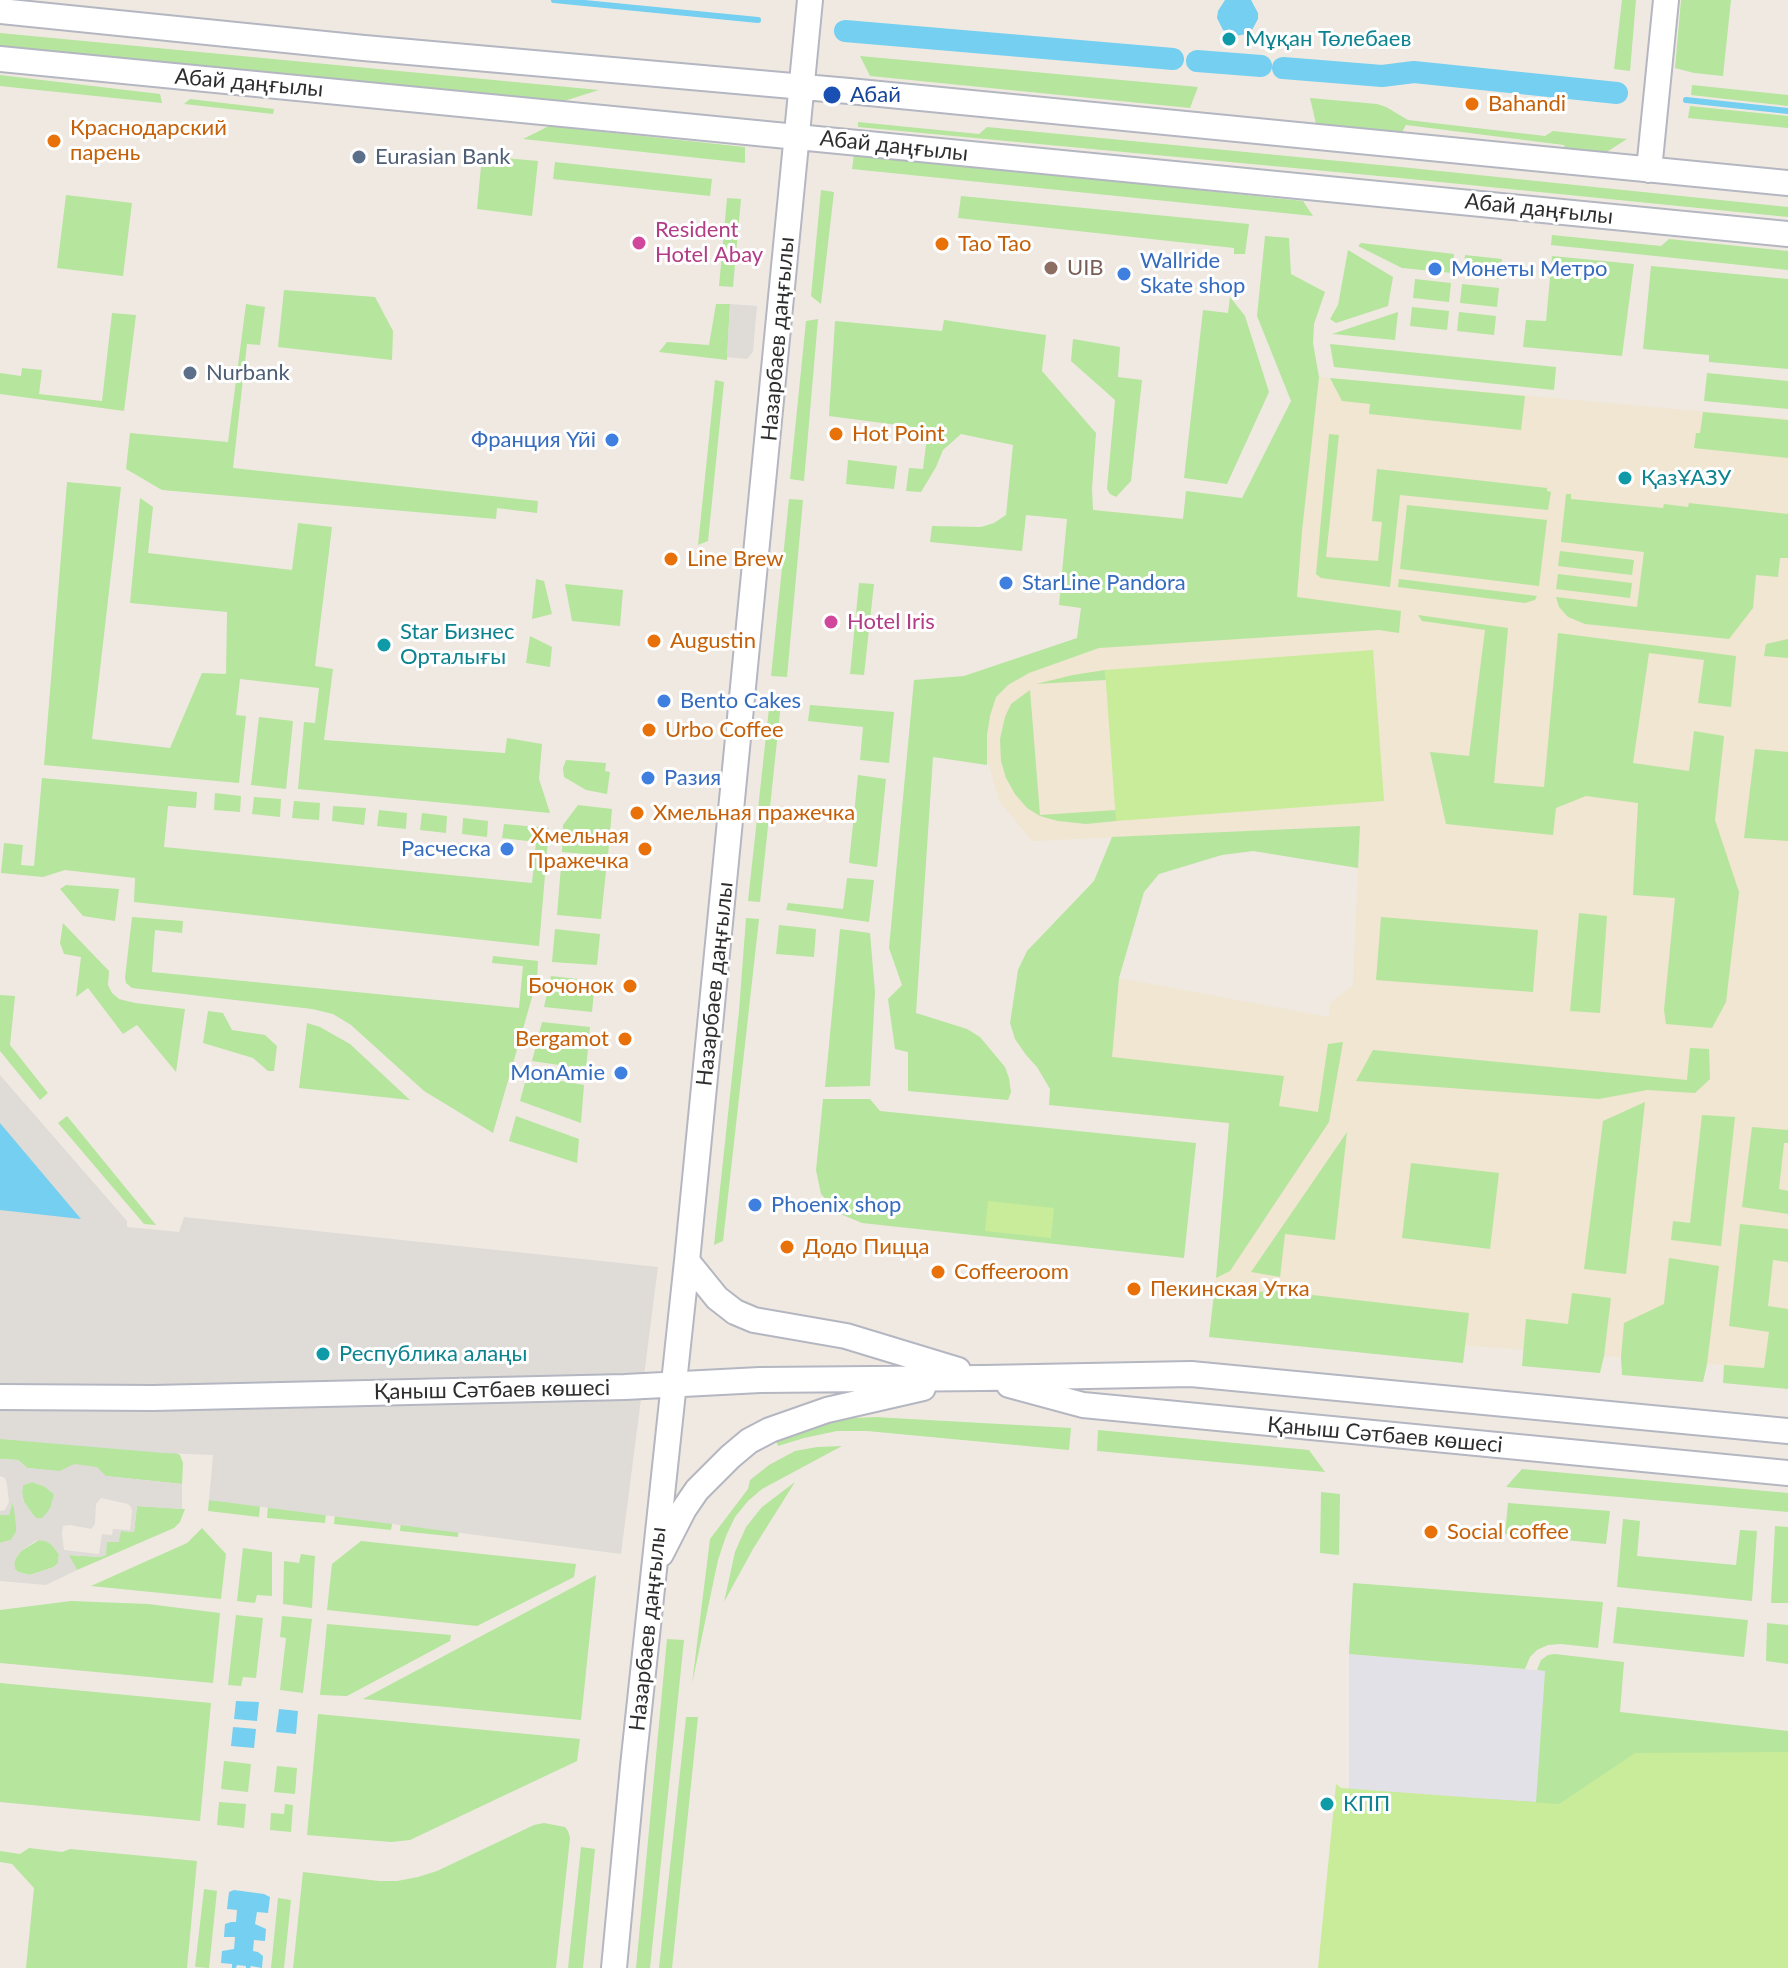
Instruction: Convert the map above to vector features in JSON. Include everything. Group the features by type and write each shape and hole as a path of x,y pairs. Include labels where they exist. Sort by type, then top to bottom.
{"main road":[{"name":"Назарбаев даңғылы","path":"614,1968 675,1384 810,0"},
{"path":"1649,170 1666,0"},
{"name":"Абай даңғылы","path":"0,11 1788,183"},
{"name":"Абай даңғылы","path":"0,59 1788,234"},
{"path":"687,1261 717,1298 735,1312 754,1320 846,1336 984,1378"},
{"name":"Қаныш Сәтбаев көшесі","path":"0,1397 169,1398 891,1378 1191,1374 1788,1431"},
{"name":"Қаныш Сәтбаев көшесі","path":"655,1566 697,1490 749,1441 812,1414 918,1389 984,1378 1083,1405 1788,1473"}],"shaded area":[{"path":"730,304 757,306 753,352 747,359 727,357"},
{"path":"1319,377 1788,419 1788,1370 1210,1326 1216,1278 1230,1271 1246,1125 1106,1111 1119,978 1329,1017 1330,1003 1353,985 1360,826 1032,841 999,801 964,676 1078,638 1081,608 1059,605 1068,507 1302,531"},
{"name":"Республика алаңы","path":"0,1075 127,1221 127,1227 179,1232 184,1217 658,1267 621,1554 209,1500 213,1455 0,1439"},
{"path":"0,1459 18,1460 27,1468 60,1471 74,1464 97,1467 106,1476 182,1484 182,1509 137,1506 134,1532 121,1531 119,1542 107,1542 106,1555 101,1557 69,1555 77,1570 46,1585 0,1581 0,1543 11,1540 16,1525 13,1502 9,1515 0,1515 9,1502 5,1478 0,1476","holes":["32,1482 54,1494 50,1509 42,1518 36,1518 24,1502 23,1485","101,1498 128,1504 132,1511 130,1530 113,1529 112,1535 102,1534 99,1554 64,1550 63,1526 91,1529 95,1524 96,1504","43,1540 51,1544 59,1554 58,1563 30,1575 18,1572 14,1564 16,1558 35,1541"]},
{"path":"1349,1654 1545,1671 1536,1803 1349,1789"}],"green space":[{"path":"1622,0 1636,0 1630,71 1614,69"},
{"path":"1681,0 1731,0 1723,76 1675,68"},
{"path":"0,33 599,90 561,102 0,47"},
{"path":"860,56 1198,87 1190,108 870,76"},
{"path":"0,75 160,94 162,103 0,86"},
{"path":"1692,85 1788,95 1788,106 1691,95"},
{"path":"1310,98 1377,104 1408,120 1545,136 1553,131 1627,139 1605,153 1406,125 1401,134 1316,124"},
{"path":"190,99 274,109 273,114 184,104"},
{"path":"1690,106 1788,116 1788,128 1688,118"},
{"path":"858,122 979,134 987,127 1401,167 1788,207 1788,217 858,127"},
{"path":"549,126 745,147 745,163 523,139"},
{"path":"854,154 1303,201 1313,216 852,169"},
{"path":"482,156 538,161 532,216 477,209"},
{"path":"555,162 712,179 710,196 553,179"},
{"path":"821,190 834,192 821,304 811,296"},
{"path":"66,195 132,203 123,276 57,268"},
{"path":"961,196 1249,224 1245,254 1234,254 1234,248 958,218"},
{"path":"727,198 741,199 733,287 719,286"},
{"path":"1552,235 1661,246 1669,239 1788,251 1788,270 1551,245"},
{"path":"1265,236 1289,238 1291,274 1325,292 1314,324 1313,343 1319,377 1297,597 1401,611 1399,633 1379,630 1099,648 1029,673 1008,685 996,697 990,716 987,765 933,757 916,1013 967,1029 980,1037 1005,1067 1011,1092 1008,1100 908,1091 908,1052 895,1049 888,999 902,985 889,948 914,680 964,676 1077,638 1081,608 1059,605 1067,519 1026,515 1022,551 930,542 932,526 981,527 1006,515 1013,445 961,434 943,450 921,492 906,491 909,468 923,469 928,429 829,416 835,321 942,331 944,320 1046,335 1042,371 1096,433 1093,510 1183,519 1186,491 1242,498 1291,401 1257,316"},
{"path":"1361,243 1454,254 1452,273 1402,268 1358,246"},
{"path":"1348,250 1393,277 1388,306 1336,323 1330,319 1338,305"},
{"path":"1465,255 1502,259 1500,279 1463,275"},
{"path":"1552,256 1634,264 1622,356 1523,347 1526,320 1546,321"},
{"path":"1651,266 1788,279 1788,369 1709,362 1709,355 1643,349"},
{"path":"1415,279 1451,283 1449,302 1413,298"},
{"path":"1462,284 1499,288 1497,307 1460,303"},
{"path":"284,290 375,297 393,331 392,360 278,347"},
{"path":"1230,297 1245,316 1269,392 1227,484 1184,478 1203,310 1228,313"},
{"path":"246,304 265,307 260,345 247,344 233,468 538,501 537,513 497,508 496,519 162,490 126,469 130,433 228,442"},
{"path":"716,304 730,304 727,360 659,352 667,342 709,345"},
{"path":"1412,307 1449,311 1447,330 1410,326"},
{"path":"1398,312 1395,340 1332,334"},
{"path":"1459,312 1496,316 1494,335 1457,331"},
{"path":"112,313 136,315 124,411 0,394 0,373 21,376 22,368 42,370 39,394 102,401"},
{"path":"818,319 804,481 790,479 806,321"},
{"path":"1073,339 1120,347 1118,377 1142,380 1131,481 1116,497 1107,489 1115,400 1071,361"},
{"path":"1330,344 1556,367 1554,390 1334,367"},
{"path":"1707,373 1788,381 1788,409 1704,401"},
{"path":"1330,378 1525,396 1521,430 1369,414 1370,404 1342,401"},
{"path":"715,380 724,382 708,541 698,545"},
{"path":"1703,412 1788,420 1788,458 1694,448"},
{"path":"1329,434 1339,435 1326,557 1378,561 1382,522 1372,521 1377,469 1547,488 1551,492 1548,510 1400,495 1390,587 1321,578 1316,574"},
{"path":"848,460 897,466 894,489 846,484"},
{"path":"67,482 121,487 92,739 170,748 202,673 226,674 227,612 130,603 140,498 153,507 148,553 292,570 298,523 332,527 315,666 333,669 324,740 505,753 507,738 542,744 539,779 550,813 298,789 304,722 315,723 319,688 240,679 236,715 246,716 239,783 44,765"},
{"path":"1566,494 1571,494 1571,499 1663,508 1664,504 1688,507 1689,503 1788,514 1788,558 1780,558 1778,577 1756,575 1753,608 1729,639 1585,624 1568,617 1559,607 1556,597 1637,607 1644,552 1561,542"},
{"path":"789,499 803,500 787,677 771,676"},
{"path":"1407,505 1547,520 1539,586 1400,569"},
{"path":"1560,551 1634,560 1632,575 1558,566"},
{"path":"1558,574 1632,583 1630,598 1556,589"},
{"path":"536,579 544,581 552,614 532,619"},
{"path":"1399,579 1537,596 1535,600 1525,603 1398,587"},
{"path":"859,583 874,584 864,675 850,674"},
{"path":"565,584 623,590 620,626 572,621"},
{"path":"1418,615 1508,628 1494,783 1544,787 1558,633 1736,656 1731,707 1698,703 1704,660 1649,653 1633,763 1689,771 1694,731 1724,736 1715,820 1739,892 1726,1002 1712,1028 1666,1024 1664,1010 1675,898 1633,895 1638,803 1586,796 1556,808 1553,835 1446,824 1430,752 1469,756 1485,630 1422,621"},
{"path":"530,636 552,647 550,667 526,663"},
{"path":"1788,639 1788,658 1764,656 1766,644"},
{"path":"1373,650 1384,801 1116,821 1105,670"},
{"path":"1105,670 1106,680 1036,684 1073,675"},
{"path":"1030,690 1040,815 1116,810 1116,821 1086,824 1058,821 1040,816 1027,808 1015,794 1001,761 1000,739 1011,704"},
{"path":"781,703 760,902 748,901 769,708"},
{"path":"810,705 894,712 889,763 860,760 863,727 808,721"},
{"path":"259,717 293,721 286,789 251,785"},
{"path":"1755,749 1788,752 1788,841 1744,838"},
{"path":"566,760 606,763 605,771 610,772 607,794 586,790 564,777"},
{"path":"858,775 886,779 877,867 849,863"},
{"path":"42,778 197,792 196,808 168,806 164,847 532,883 536,842 502,838 504,824 549,828 539,946 134,902 135,878 65,870 43,877 1,873 4,843 23,845 21,865 34,866"},
{"path":"215,793 241,796 240,812 214,810"},
{"path":"254,797 281,799 280,817 252,814"},
{"path":"294,801 320,803 319,820 292,818"},
{"path":"578,805 612,809 608,856 562,852 563,825"},
{"path":"333,806 366,808 364,825 332,821"},
{"path":"379,810 407,813 406,829 377,826"},
{"path":"422,813 447,816 446,833 420,830"},
{"path":"463,818 488,821 487,837 462,834"},
{"path":"1360,826 1358,868 1253,851 1222,855 1159,874 1144,892 1119,978 1112,1057 1284,1076 1279,1106 1318,1112 1328,1044 1343,1042 1329,1122 1230,1271 1216,1278 1229,1123 1049,1105 1050,1089 1015,1039 1010,1023 1018,970 1027,951 1094,881 1112,837"},
{"path":"561,866 606,871 601,919 557,915"},
{"path":"847,878 874,880 869,922 786,910 788,903 843,909"},
{"path":"66,885 119,889 115,921 83,916 60,889"},
{"path":"1579,913 1607,916 1600,1013 1570,1011"},
{"path":"132,917 183,921 182,933 155,930 152,972 519,1008 523,966 492,963 493,956 538,961 537,980 493,1133 424,1091 351,1025 333,1014 132,988 125,978"},
{"path":"1381,917 1538,930 1533,992 1376,980"},
{"path":"746,918 759,919 723,1241 714,1245 739,1011"},
{"path":"63,923 109,971 108,985 119,999 185,1009 176,1072 137,1025 123,1034 88,988 76,997 81,957 64,954 60,943"},
{"path":"779,925 816,929 814,957 776,954"},
{"path":"555,929 600,934 597,965 552,962"},
{"path":"840,929 870,933 875,992 870,1086 825,1087"},
{"path":"551,976 595,981 592,1012 544,1007"},
{"path":"0,995 15,996 10,1045 48,1093 40,1100 0,1051"},
{"path":"208,1011 223,1013 232,1030 265,1035 277,1046 274,1071 268,1071 253,1058 203,1043"},
{"path":"542,1022 590,1027 586,1069 532,1061"},
{"path":"307,1023 350,1044 410,1100 299,1088"},
{"path":"1690,1048 1709,1049 1710,1079 1695,1093 1647,1090 1599,1099 1356,1081 1373,1050 1687,1080"},
{"path":"527,1075 584,1085 581,1123 520,1101"},
{"path":"823,1099 870,1099 880,1111 1196,1143 1184,1258 862,1223 838,1213 821,1194 816,1170"},
{"path":"1645,1102 1626,1274 1584,1269 1603,1121"},
{"path":"1702,1115 1735,1117 1721,1246 1671,1240 1673,1221 1690,1223"},
{"path":"67,1116 156,1225 144,1224 58,1123"},
{"path":"516,1116 579,1139 577,1163 509,1141"},
{"path":"1752,1127 1788,1130 1779,1189 1788,1191 1788,1214 1742,1207"},
{"path":"1347,1132 1335,1240 1285,1234 1280,1277 1251,1272"},
{"path":"1411,1163 1499,1173 1490,1249 1402,1238"},
{"path":"988,1201 1054,1208 1051,1238 985,1231"},
{"path":"1740,1224 1788,1229 1788,1262 1773,1260 1768,1306 1788,1309 1788,1389 1723,1383 1724,1365 1764,1368 1769,1332 1729,1326"},
{"path":"1669,1258 1719,1266 1703,1382 1622,1375 1624,1323 1664,1304"},
{"path":"1278,1291 1469,1313 1463,1363 1209,1337 1214,1294"},
{"path":"1572,1293 1611,1298 1600,1373 1522,1366 1526,1319 1568,1324"},
{"path":"875,1417 1071,1428 1069,1450 867,1431 837,1431 778,1446 774,1436 838,1419"},
{"path":"1098,1430 1309,1450 1325,1472 1097,1451"},
{"path":"0,1436 172,1451 180,1455 183,1463 182,1484 27,1468 18,1460 0,1459"},
{"path":"842,1446 762,1489 735,1517 718,1560 692,1684 710,1539 748,1489 750,1480 769,1465 795,1451"},
{"path":"1522,1469 1788,1493 1788,1512 1506,1487"},
{"path":"32,1482 54,1494 50,1509 43,1518 36,1518 24,1502 23,1485"},
{"path":"795,1482 724,1602 735,1552 746,1527 762,1507"},
{"path":"1321,1492 1340,1494 1339,1555 1320,1553"},
{"path":"12,1500 16,1532 11,1540 0,1543 0,1515 9,1515"},
{"path":"209,1500 260,1505 259,1517 208,1511"},
{"path":"1508,1503 1610,1511 1606,1544 1505,1534"},
{"path":"137,1506 185,1509 174,1528 77,1570 68,1555 101,1557 107,1541 121,1531 134,1532"},
{"path":"268,1506 326,1512 325,1523 267,1518"},
{"path":"335,1513 393,1519 391,1530 334,1524"},
{"path":"1623,1519 1640,1521 1637,1556 1736,1565 1740,1530 1757,1531 1752,1601 1617,1587"},
{"path":"401,1520 459,1526 458,1537 400,1531"},
{"path":"1775,1526 1788,1527 1788,1603 1771,1603"},
{"path":"202,1528 226,1554 221,1599 91,1586 187,1543"},
{"path":"39,1540 51,1544 59,1554 58,1563 30,1575 18,1572 14,1564 16,1558 21,1551"},
{"path":"361,1541 576,1564 574,1577 477,1626 327,1610 332,1564"},
{"path":"243,1548 272,1552 272,1596 257,1595 255,1603 237,1601"},
{"path":"301,1554 315,1556 312,1608 283,1604 284,1561 299,1563"},
{"path":"596,1575 581,1720 363,1699"},
{"path":"1353,1583 1603,1602 1598,1648 1548,1645 1530,1657 1525,1669 1349,1654"},
{"path":"71,1601 148,1604 220,1613 213,1683 0,1663 0,1610"},
{"path":"1617,1607 1748,1620 1744,1657 1613,1643"},
{"path":"236,1615 263,1618 256,1678 243,1677 241,1686 228,1685"},
{"path":"282,1616 312,1619 303,1693 280,1690 286,1638 280,1637"},
{"path":"1767,1623 1788,1625 1788,1664 1766,1661"},
{"path":"327,1624 451,1635 450,1641 347,1696 320,1695"},
{"path":"667,1639 684,1640 650,1968 636,1968"},
{"path":"1555,1654 1624,1662 1620,1712 1788,1731 1788,1795 1473,1968 1487,1799 1536,1802 1545,1671 1537,1670 1541,1660"},
{"path":"0,1683 211,1703 200,1821 0,1802"},
{"path":"318,1714 580,1739 577,1761 410,1840 391,1842 307,1835"},
{"path":"686,1717 698,1717 672,1968 659,1968"},
{"path":"1788,1752 1788,1968 1318,1968 1336,1784 1341,1788 1559,1804 1635,1753"},
{"path":"224,1761 251,1764 248,1792 221,1789"},
{"path":"277,1766 297,1768 295,1794 274,1792"},
{"path":"219,1802 246,1804 244,1828 217,1825"},
{"path":"285,1804 293,1805 291,1832 270,1830 271,1813 284,1814"},
{"path":"544,1823 565,1827 570,1838 556,1968 293,1968 303,1872 379,1881 418,1877"},
{"path":"581,1847 595,1849 583,1968 568,1968"},
{"path":"29,1848 197,1861 187,1968 26,1968 34,1888 12,1864 0,1862 0,1851 20,1854"},
{"path":"204,1889 217,1891 209,1968 195,1967"},
{"path":"278,1898 291,1900 284,1968 271,1968"}],"water":[{"path":"1225,0 1251,0 1258,19 1247,34 1235,36 1223,30 1217,18"},
{"path":"0,1123 81,1219 0,1210"},
{"path":"236,1701 259,1702 257,1721 234,1719"},
{"path":"279,1709 298,1711 296,1734 276,1732"},
{"path":"233,1727 256,1729 254,1748 231,1746"},
{"path":"234,1890 270,1897 268,1913 257,1912 255,1924 266,1929 265,1941 254,1940 253,1951 263,1956 262,1968 237,1965 232,1968 232,1964 221,1963 222,1951 234,1949 235,1937 224,1937 225,1924 236,1922 237,1910 227,1909 229,1892"}],"waterway":[{"path":"554,0 758,20"},
{"path":"845,31 1173,59"},
{"path":"1197,61 1261,66"},
{"path":"1283,68 1382,76 1414,72 1617,93"},
{"path":"1686,100 1788,111"}],"place":[{"name":"Мұқан Төлебаев","path":"1229,39"},
{"name":"Абай","path":"832,95"},
{"name":"Bahandi","path":"1472,104"},
{"name":"Краснодарский парень","path":"54,141"},
{"name":"Eurasian Bank","path":"359,157"},
{"name":"Resident Hotel Abay","path":"639,243"},
{"name":"Tao Tao","path":"942,244"},
{"name":"UIB","path":"1051,268"},
{"name":"Монеты Метро","path":"1435,269"},
{"name":"Wallride Skate shop","path":"1124,274"},
{"name":"Nurbank","path":"190,373"},
{"name":"Hot Point","path":"836,434"},
{"name":"Франция Үйі","path":"612,440"},
{"name":"ҚазҰАЗУ","path":"1625,478"},
{"name":"Line Brew","path":"671,559"},
{"name":"StarLine Pandora","path":"1006,583"},
{"name":"Hotel Iris","path":"831,622"},
{"name":"Augustin","path":"654,641"},
{"name":"Star Бизнес Орталығы","path":"384,645"},
{"name":"Bento Cakes","path":"664,701"},
{"name":"Urbo Coffee","path":"649,730"},
{"name":"Разия","path":"648,778"},
{"name":"Хмельная пражечка","path":"637,813"},
{"name":"Расческа","path":"507,849"},
{"name":"Хмельная Пражечка","path":"645,849"},
{"name":"Бочонок","path":"630,986"},
{"name":"Bergamot","path":"625,1039"},
{"name":"MonAmie","path":"621,1073"},
{"name":"Phoenix shop","path":"755,1205"},
{"name":"Додо Пицца","path":"787,1247"},
{"name":"Coffeeroom","path":"938,1272"},
{"name":"Пекинская Утка","path":"1134,1289"},
{"name":"Республика алаңы","path":"323,1354"},
{"name":"Social coffee","path":"1431,1532"},
{"name":"КПП","path":"1327,1804"}]}
